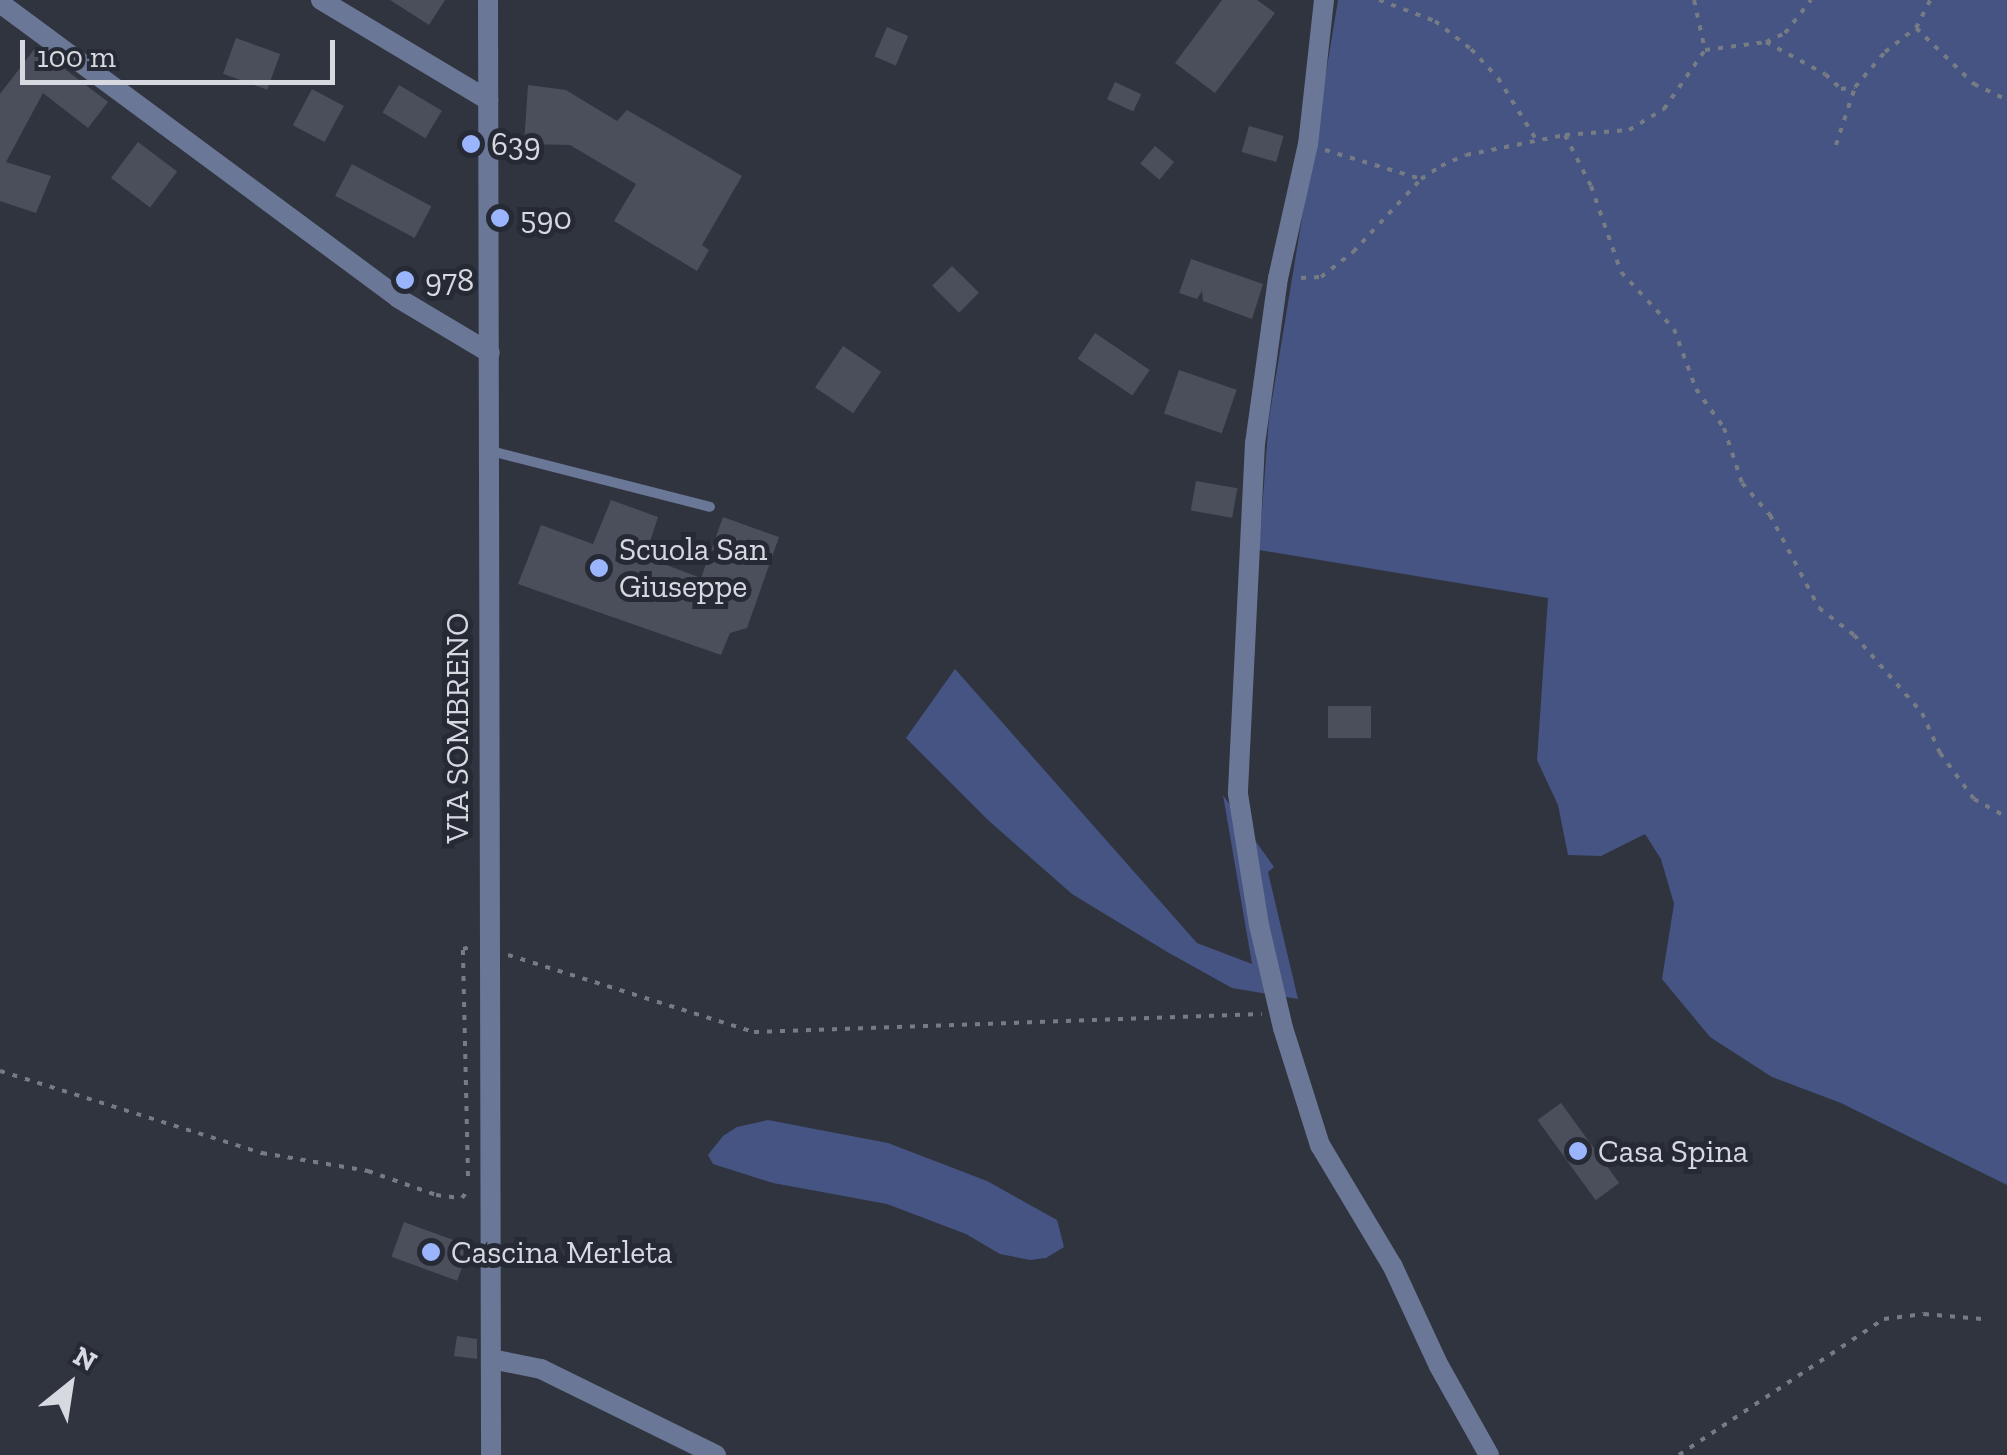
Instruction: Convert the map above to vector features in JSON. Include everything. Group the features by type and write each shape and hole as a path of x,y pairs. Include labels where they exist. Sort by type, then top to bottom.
{"street":[{"path":"321,0 488,100"},
{"name":"VIA SOMBRENO","path":"488,0 491,1455"},
{"path":"1324,0 1308,144 1278,278 1255,443 1238,794 1259,925 1320,1145 1393,1267 1439,1366 1489,1455"},
{"path":"0,4 398,298 490,353"},
{"path":"491,1359 541,1369 716,1455"}],"lane":[{"path":"486,450 710,507"}],"path":[{"path":"1379,0 1434,21 1471,49 1498,78 1539,144"},
{"path":"1278,278 1320,277 1354,252 1420,179 1466,155 1539,144 1565,135 1629,130 1664,109 1705,50 1694,0"},
{"path":"1705,50 1766,42 1785,33 1811,0"},
{"path":"1836,145 1855,87 1885,52 1916,28 1930,0"},
{"path":"1916,28 1974,84 2007,100"},
{"path":"1766,42 1825,74 1842,89 1855,87"},
{"path":"1565,135 1591,186 1621,272 1674,328 1696,389 1724,428 1742,483 1770,515 1819,608 1854,635 1922,714 1940,753 1974,799 2007,816"},
{"path":"1308,144 1420,179"},
{"path":"0,1071 262,1153 368,1171 436,1195 462,1198 468,1190 463,949 488,949 754,1032 970,1022 1109,1022 1267,1014 1279,1008"},
{"path":"1679,1455 1884,1319 1924,1314 1982,1319"}],"shaded area":[{"path":"1338,0 2007,0 2007,1185 1841,1103 1772,1077 1710,1037 1662,979 1674,904 1661,859 1645,834 1601,856 1568,855 1558,805 1537,760 1548,598 1259,550 1269,418"},
{"path":"955,669 1197,943 1252,964 1223,795 1274,867 1268,872 1298,999 1232,988 1169,953 1072,894 988,820 906,738"},
{"path":"768,1120 888,1143 987,1181 1057,1220 1064,1247 1046,1258 1030,1260 1000,1254 966,1234 887,1204 773,1183 713,1164 708,1155 723,1136 737,1127"}],"building":[{"path":"390,0 445,0 429,25"},
{"path":"1222,0 1257,0 1275,13 1215,93 1175,63"},
{"path":"887,27 908,36 896,65 874,56"},
{"path":"236,38 280,54 267,90 223,74"},
{"path":"36,47 108,102 88,128 43,93 6,162 51,176 36,213 0,201 0,94"},
{"path":"1115,82 1141,94 1133,111 1107,99"},
{"path":"399,85 442,111 425,138 383,112"},
{"path":"528,85 566,90 617,121 627,110 742,176 702,245 709,250 697,271 614,221 636,184 570,145 524,144"},
{"path":"312,89 344,106 325,142 293,125"},
{"path":"1249,126 1284,136 1276,162 1242,152"},
{"path":"138,142 177,171 150,207 111,178"},
{"path":"1155,146 1174,162 1159,180 1140,164"},
{"path":"352,164 431,206 415,238 335,196"},
{"path":"1191,259 1263,284 1252,319 1203,301 1202,291 1197,299 1179,293"},
{"path":"952,266 979,293 959,313 932,286"},
{"path":"1095,333 1150,370 1132,396 1078,359"},
{"path":"843,346 881,372 853,413 815,387"},
{"path":"1179,370 1237,390 1222,433 1164,413"},
{"path":"1196,481 1237,488 1232,518 1191,511"},
{"name":"Scuola San Giuseppe","path":"611,500 658,517 645,557 701,578 723,517 779,537 747,628 730,633 721,655 518,584 541,525 593,544"},
{"path":"1328,706 1371,706 1371,738 1328,738"},
{"name":"Casa Spina","path":"1561,1103 1619,1183 1596,1200 1538,1120"},
{"name":"Cascina Merleta","path":"404,1222 470,1246 457,1281 391,1257"},
{"path":"457,1336 477,1339 477,1359 454,1356"}],"place":[{"name":"639","path":"471,144"},
{"name":"590","path":"500,218"},
{"name":"978","path":"405,280"},
{"name":"Scuola San Giuseppe","path":"599,568"},
{"name":"Casa Spina","path":"1578,1151"},
{"name":"Cascina Merleta","path":"431,1252"}]}
